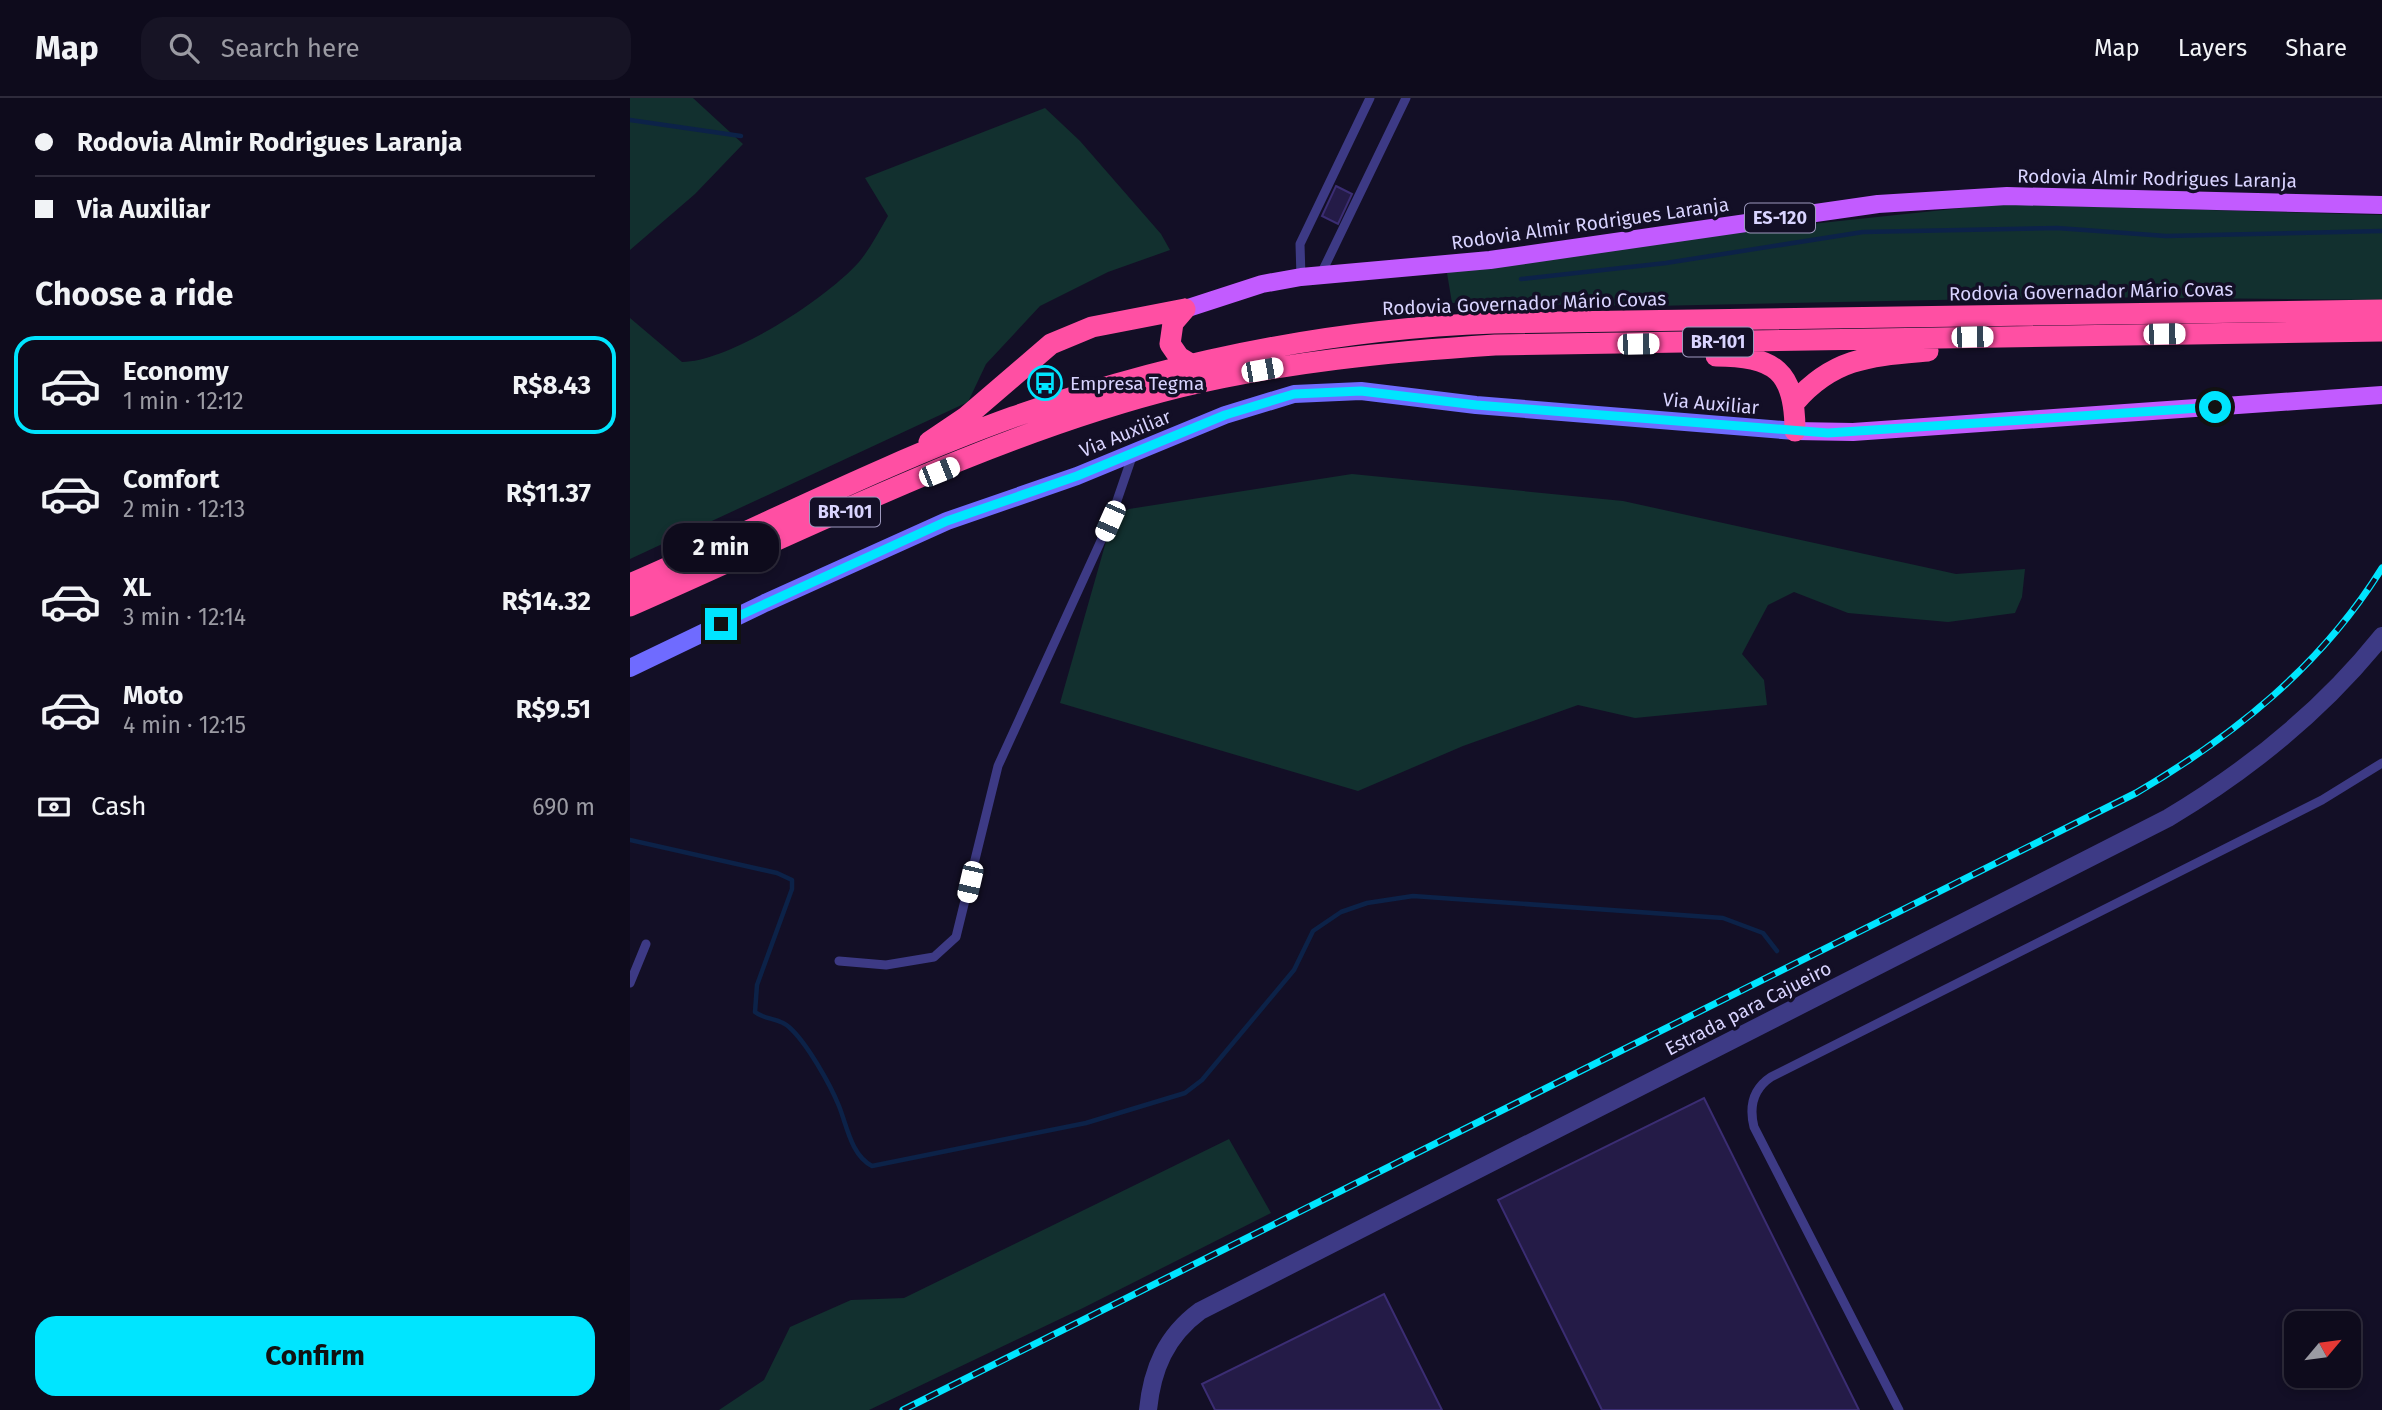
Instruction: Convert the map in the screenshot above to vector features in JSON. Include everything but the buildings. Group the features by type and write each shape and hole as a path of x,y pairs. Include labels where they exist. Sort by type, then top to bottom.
{"highway":[{"path":"1185,309 1173,323 1171,344 1179,356 1192,366"},
{"path":"874,475 966,417 1051,344 1092,327 1185,309"},
{"name":"Rodovia Governador Mário Covas","path":"630,584 874,475 1021,415 1083,394 1239,352 1282,344 1426,326 2382,310"},
{"name":"BR-101","path":"630,606 1025,436 1180,387 1300,363 1361,354 1495,345 2382,331"},
{"path":"1795,402 1819,377 1845,363 2028,336"},
{"path":"1610,345 1676,356 1744,356 1762,360 1787,382 1795,402 1795,431"}],"main road":[{"name":"Rodovia Almir Rodrigues Laranja","path":"1185,309 1262,284 1301,277 1490,260 1878,204 1952,197 2382,205"},
{"path":"1795,431 1853,432 2382,395"}],"street":[{"name":"Via Auxiliar","path":"630,668 765,603 947,521 1077,476 1225,415 1294,394 1361,391 1476,405 1795,431"},
{"name":"Estrada para Cajueiro","path":"1148,1410 1152,1380 1163,1351 1180,1327 1200,1311 2168,818 2235,776 2294,729 2345,679 2382,636"}],"lane":[{"path":"1301,277 1300,244 1370,98"},
{"path":"1320,276 1406,98"},
{"path":"839,961 886,965 934,957 956,937 998,766 1110,521 1134,453"},
{"path":"1899,1410 1754,1127 1751,1109 1760,1086 1772,1077 2322,800 2382,763"},
{"path":"630,983 646,944"}],"green space":[{"path":"630,98 693,98 743,144 695,194 630,250"},
{"path":"1045,108 1080,141 1161,234 1170,250 1108,272 1040,306 986,364 968,402 630,559 630,318 682,362 702,359 751,340 824,293 844,277 867,251 888,216 865,178"},
{"path":"2000,204 2382,215 2382,300 2077,297 1653,306 1452,303 1447,273 1509,256"},
{"path":"1352,474 1623,501 1956,574 2025,569 2022,597 2015,613 1948,622 1848,613 1794,592 1768,605 1742,654 1764,680 1767,705 1635,718 1578,705 1463,746 1358,791 1060,703 1113,517 1129,509"},
{"path":"1229,1139 1271,1213 1083,1308 869,1410 719,1410 764,1380 790,1327 851,1300 904,1298"}],"waterway":[{"path":"630,120 741,136"},
{"path":"1521,279 1666,263 1863,232 2057,228 2166,236 2382,231"},
{"path":"630,840 777,873 792,880 792,889 757,985 755,1012 785,1024 803,1043 835,1097 854,1147 872,1166 1086,1123 1185,1093 1202,1080 1294,970 1313,931 1341,912 1367,903 1413,896 1723,918 1763,933 1777,951"}],"railway":[{"path":"903,1410 2136,793 2208,747 2273,695 2332,636 2382,568"}],"place":[{"name":"Empresa Tegma","path":"1045,383"}],"route":[{"path":"721,624 947,521 1077,476 1225,415 1294,394 1361,391 1476,405 1828,433 2215,407"}]}
